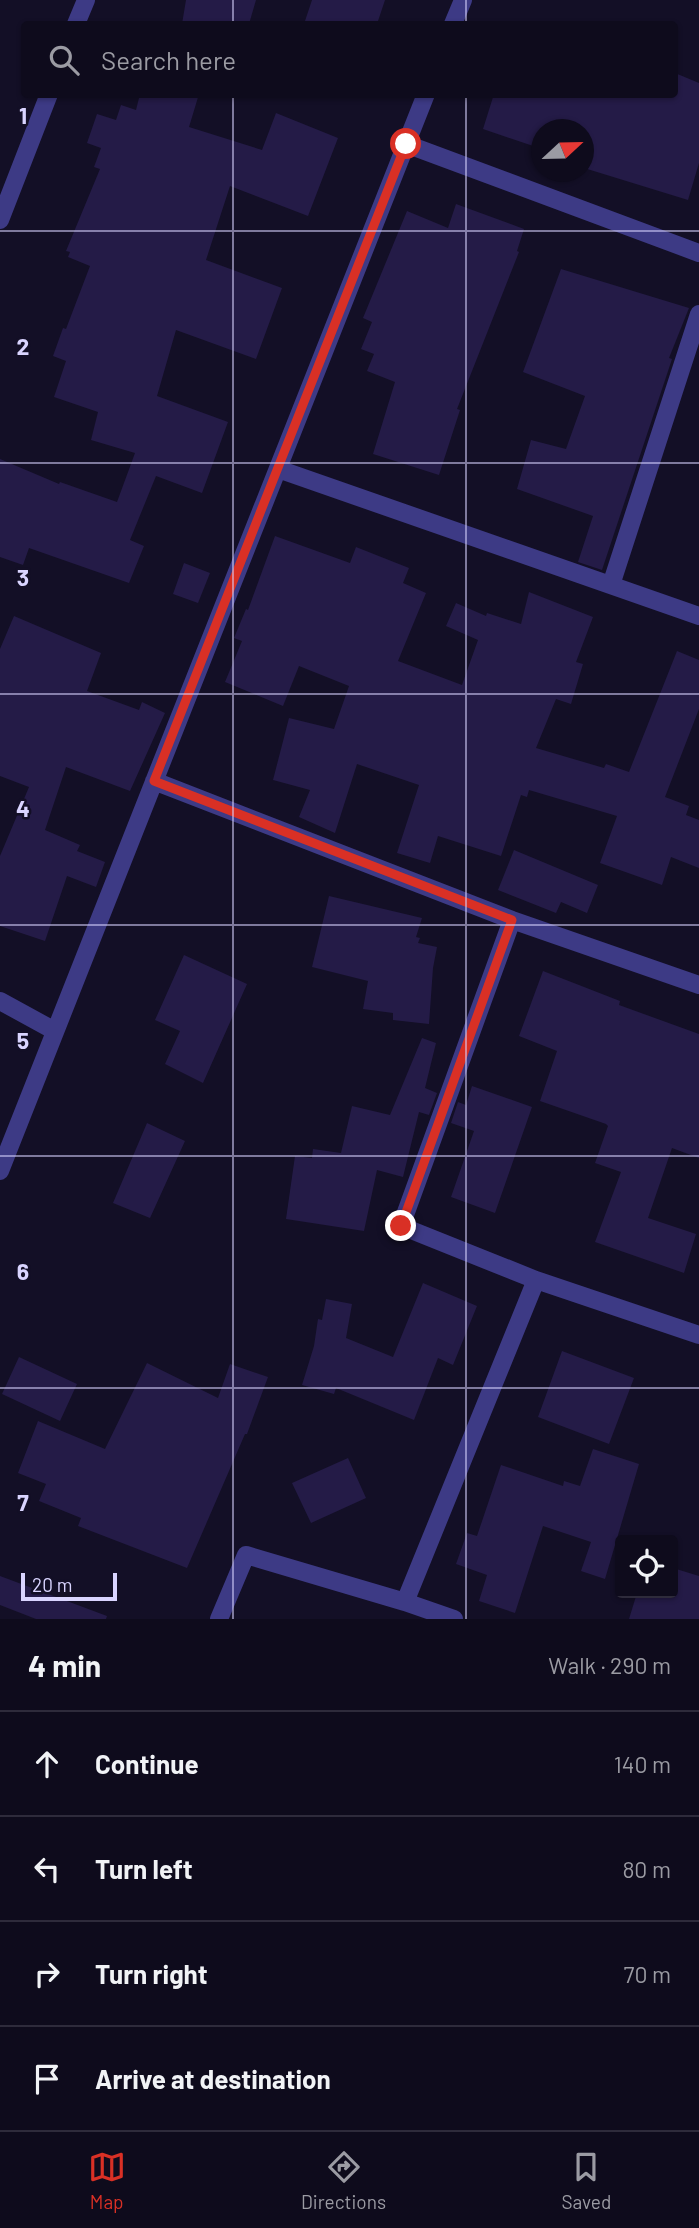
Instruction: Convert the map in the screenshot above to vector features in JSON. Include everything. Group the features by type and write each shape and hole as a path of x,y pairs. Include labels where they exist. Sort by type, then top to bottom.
{"street":[{"path":"77,21 86,0"},
{"path":"454,21 463,0"},
{"path":"0,220 47,98"},
{"path":"0,1171 424,98"},
{"path":"406,144 699,253"},
{"path":"611,585 699,314"},
{"path":"278,469 699,616"},
{"path":"154,781 512,920 699,985"},
{"path":"512,920 401,1226 536,1280 699,1335"},
{"path":"0,1001 55,1031"},
{"path":"405,1602 536,1280"},
{"path":"219,1619 246,1555 454,1619"}],"building":[{"path":"186,0 256,0 250,21 182,21"},
{"path":"312,0 385,0 378,21 305,21"},
{"path":"678,74 699,83 699,163 688,200 594,171 594,119 531,119 531,145 483,129 493,98 678,98"},
{"path":"139,98 198,98 189,127 262,150 276,113 338,138 308,216 230,186 206,260 282,288 256,359 176,330 157,396 228,422 202,493 156,476 130,540 144,546 129,583 29,548 23,565 0,557 0,459 59,484 60,482 117,502 135,453 91,440 98,412 54,397 66,361 53,356 90,266 68,257 70,252 66,251 100,169 94,167 101,148 87,143 97,114 116,120 121,105 136,110"},
{"path":"456,204 524,229 517,251 519,252 457,409 460,410 439,475 373,454 395,382 367,371 374,354 361,349 372,322 363,318 407,211 448,228"},
{"path":"561,269 689,308 669,358 672,359 602,570 578,562 593,516 517,489 531,440 566,449 585,396 523,372"},
{"path":"275,536 350,563 356,547 409,568 403,583 426,593 398,661 462,685 478,640 446,626 456,603 486,616 487,613 521,624 529,592 593,617 576,662 583,664 571,704 556,699 536,748 604,768 606,764 629,772 677,651 699,660 699,709 665,797 689,806 686,815 699,820 699,868 671,857 662,885 600,863 617,816 529,790 527,797 521,795 501,856 438,836 430,863 397,853 419,785 357,764 335,833 299,817 310,790 273,780 289,718 334,729 349,686 299,666 283,706 225,682 242,641 234,638 246,609 248,610"},
{"path":"184,563 210,573 198,603 173,594"},
{"path":"14,616 101,653 87,691 139,710 142,702 165,713 130,791 66,767 45,830 80,845 77,851 105,862 96,887 67,876 45,941 0,926 0,856 29,787 0,776 0,649"},
{"path":"514,850 598,885 587,913 561,902 556,913 498,890"},
{"path":"329,896 422,918 416,937 420,938 418,943 437,947 429,1024 393,1020 393,1013 363,1009 368,981 312,967"},
{"path":"184,955 247,984 203,1083 165,1064 180,1031 155,1020"},
{"path":"543,971 620,1001 619,1005 699,1034 699,1158 672,1148 648,1218 696,1234 684,1273 595,1242 621,1172 595,1163 608,1126 606,1124 540,1101 557,1051 519,1036"},
{"path":"422,1038 436,1043 425,1088 437,1093 429,1115 419,1112 403,1177 377,1170 364,1231 286,1219 295,1156 312,1158 313,1149 341,1153 352,1106 390,1115"},
{"path":"472,1086 532,1107 495,1213 451,1197 474,1131 451,1123 458,1102 466,1105"},
{"path":"147,1123 185,1141 150,1218 113,1203"},
{"path":"423,1283 477,1306 453,1365 438,1358 414,1420 336,1388 334,1394 302,1385 314,1346 318,1319 322,1320 326,1299 352,1304 346,1338 393,1357"},
{"path":"562,1351 634,1378 609,1444 538,1417"},
{"path":"19,1357 77,1384 60,1421 2,1394"},
{"path":"147,1363 218,1398 230,1364 268,1377 247,1434 187,1568 78,1526 81,1518 39,1501 46,1484 18,1473 38,1421 105,1449"},
{"path":"593,1449 639,1464 618,1535 615,1535 615,1545 605,1579 581,1571 591,1542 543,1526 515,1613 479,1601 487,1575 456,1564 467,1533 477,1536 501,1465 563,1486 564,1481 580,1486"},
{"path":"348,1458 366,1498 311,1523 292,1483"},
{"path":"678,1570 699,1576 699,1619 629,1619 635,1598 678,1598"},
{"path":"0,1576 107,1616 106,1619 36,1619 0,1605"}],"route":[{"path":"401,1226 512,920 154,781 406,144"}]}
